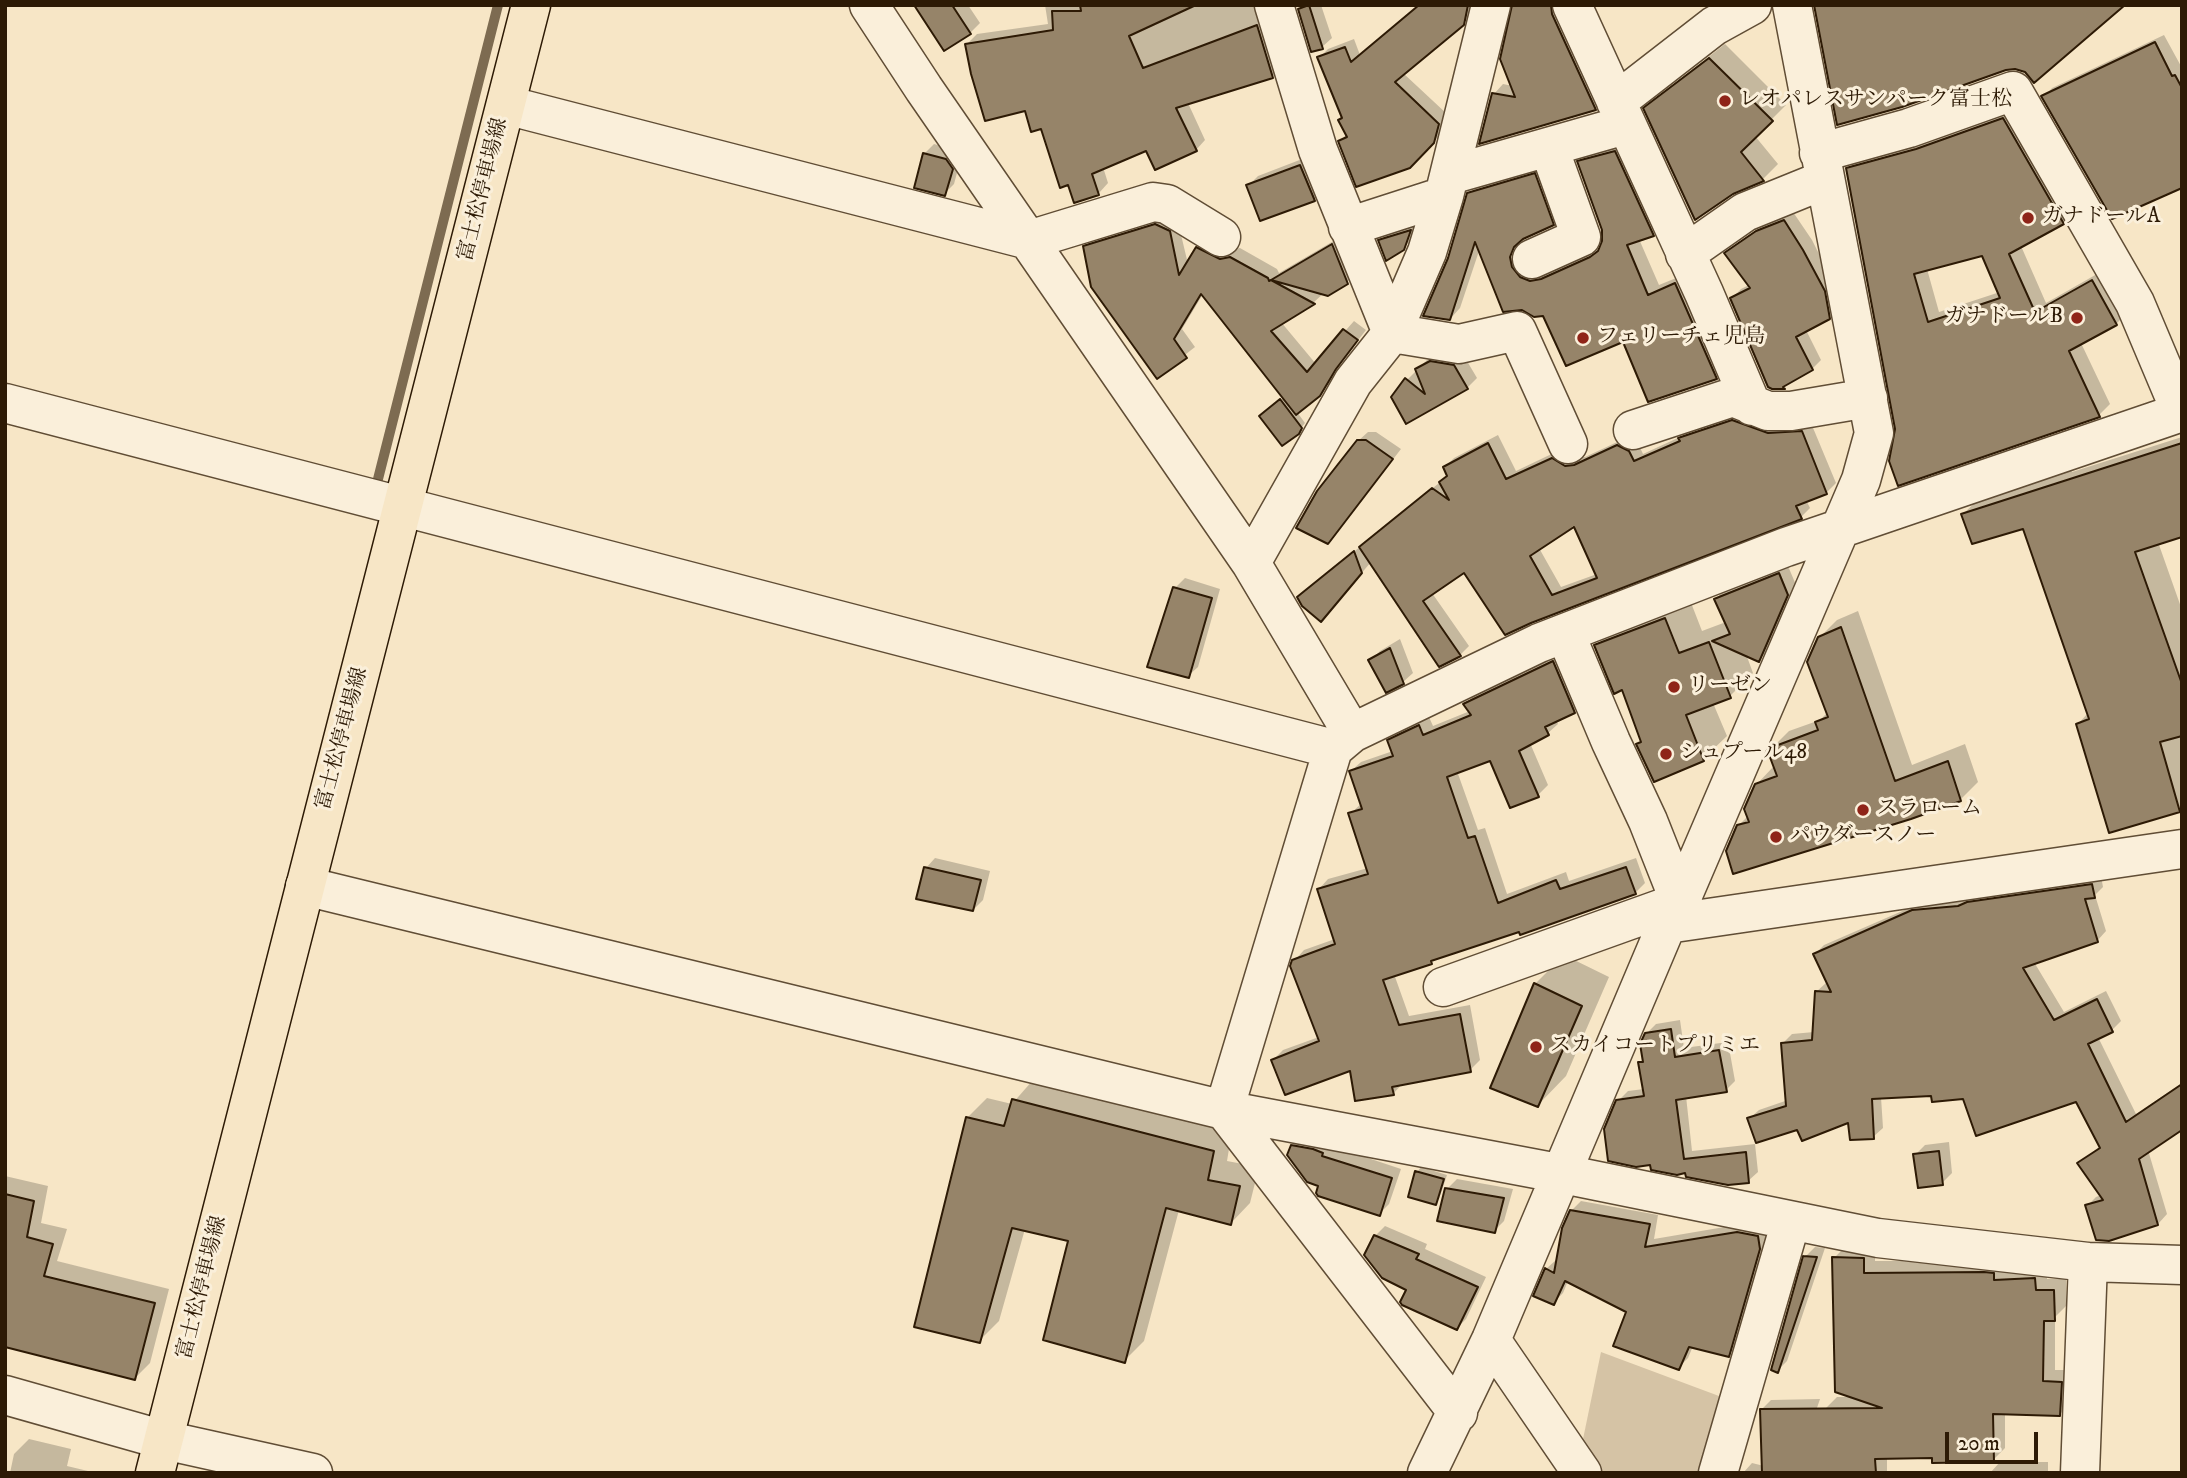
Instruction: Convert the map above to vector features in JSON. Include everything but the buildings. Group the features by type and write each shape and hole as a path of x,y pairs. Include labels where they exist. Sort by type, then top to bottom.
{"main road":[{"name":"富士松停車場線","path":"160,1457 531,5"}],"street":[{"path":"869,5 1251,564 1342,741 1224,1110"},
{"path":"1273,5 1318,150 1392,333"},
{"path":"1251,564 1353,382 1392,333 1427,252 1447,185 1491,5"},
{"path":"1572,5 1752,406"},
{"path":"1348,227 1447,185 1549,148 1621,114 1714,26 1752,5"},
{"path":"1427,1473 1458,1413 1563,1174 1861,480 1874,433 1792,5"},
{"path":"5,402 404,507 1342,741 1564,633 1786,547 2181,412 2135,303 2013,91 1909,128 1821,166 1745,212 1685,254"},
{"path":"506,106 1029,240 1153,202 1167,204 1221,237"},
{"path":"1532,259 1581,237 1549,148"},
{"path":"1392,333 1459,344 1517,331 1568,444"},
{"path":"1633,430 1733,397 1768,411 1791,411 1868,398"},
{"path":"1564,633 1648,821 1673,913"},
{"path":"1443,987 1673,913 2182,849"},
{"path":"304,886 1224,1110 1563,1174 1878,1238 2088,1262 2182,1265"},
{"path":"1224,1110 1458,1413"},
{"path":"1718,1473 1791,1221"},
{"path":"2080,1473 2088,1262"},
{"path":"1491,1340 1582,1473"},
{"path":"5,1395 160,1457 313,1473"}],"shaded area":[{"path":"1601,1352 1727,1399 1704,1473 1603,1473 1582,1444"}],"waterway":[{"path":"377,483 498,5"}],"place":[{"name":"レオパレスサンパーク富士松","path":"1725,101"},
{"name":"ガナドールA","path":"2028,218"},
{"name":"ガナドールB","path":"2077,318"},
{"name":"フェリーチェ児島","path":"1583,338"},
{"name":"リーゼン","path":"1674,687"},
{"name":"シュプール48","path":"1666,754"},
{"name":"スラローム","path":"1863,810"},
{"name":"パウダースノー","path":"1776,837"},
{"name":"スカイコートプリミエ","path":"1536,1047"}]}
